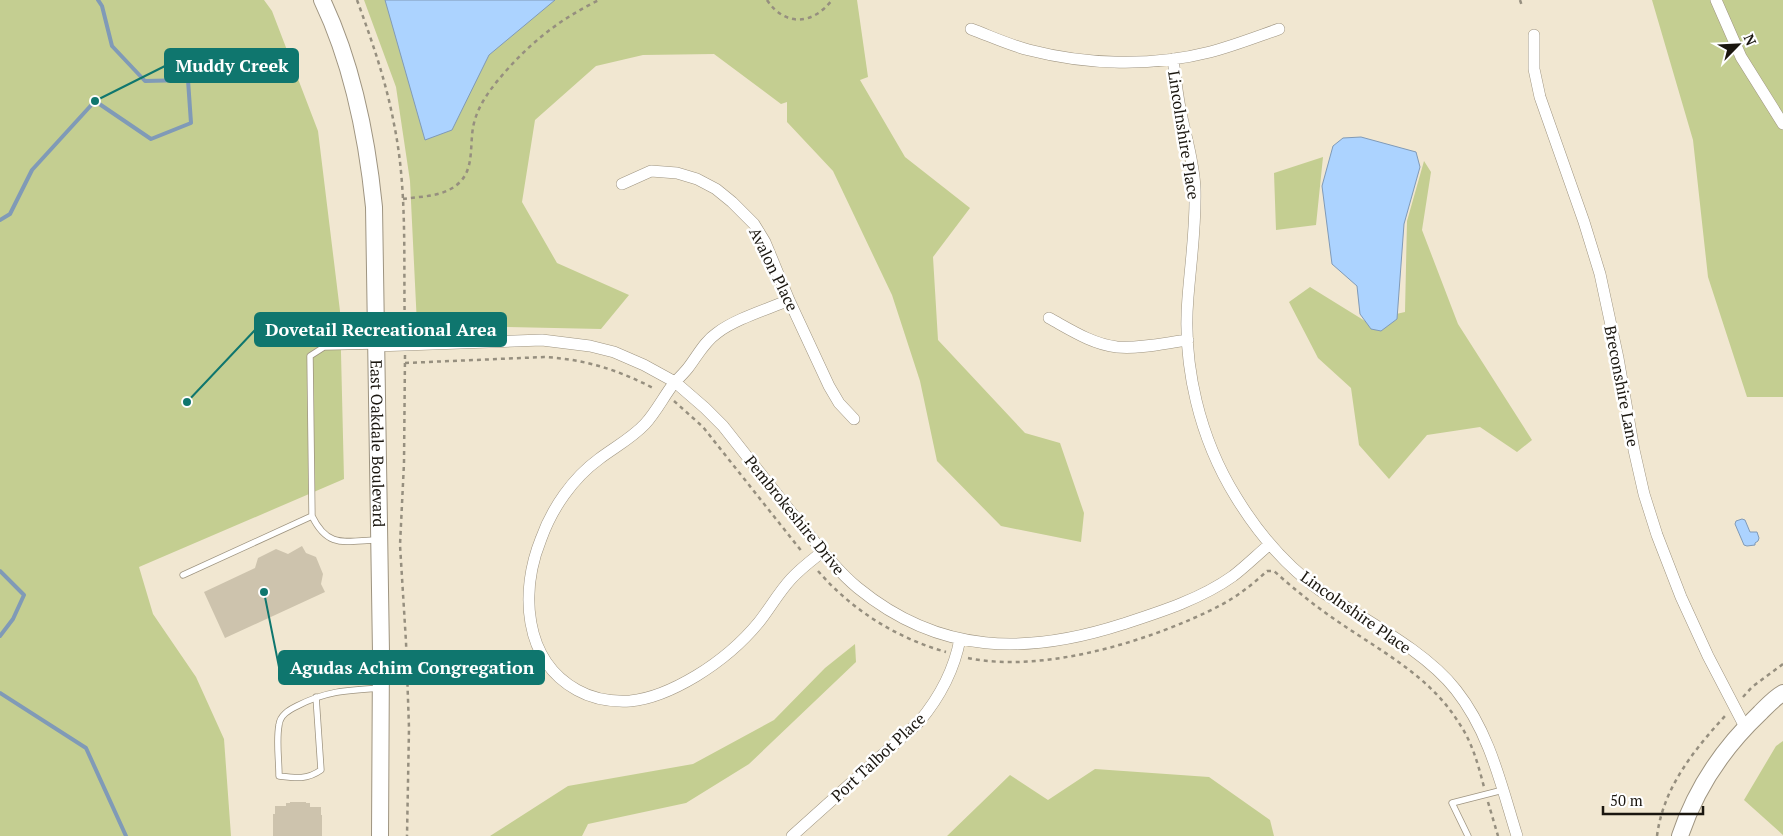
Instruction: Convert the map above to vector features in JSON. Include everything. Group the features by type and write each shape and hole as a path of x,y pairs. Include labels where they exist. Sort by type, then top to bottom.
{"main road":[{"name":"East Oakdale Boulevard","path":"322,0 352,83 370,165 374,207 379,540 380,836"},
{"path":"1680,836 1689,812 1714,764 1745,727 1783,692"}],"street":[{"path":"1716,0 1741,56 1783,124"},
{"path":"971,29 1027,50 1063,58 1100,62 1136,62 1173,59 1209,52 1279,29"},
{"name":"Breconshire Lane","path":"1534,35 1534,70 1540,97 1584,222 1600,274 1618,358 1634,450 1647,503 1681,597 1708,656 1745,727"},
{"name":"Lincolnshire Place","path":"1173,59 1195,186 1196,226 1188,298 1188,340 1191,375 1199,410 1212,448 1236,496 1255,525 1270,544 1294,568 1320,590 1434,667 1456,690 1480,726 1493,756 1518,836"},
{"name":"Avalon Place","path":"622,184 637,176 658,170 677,173 697,179 716,189 732,202 760,233 829,386 839,403 854,419"},
{"path":"790,300 718,332 704,344 647,422 634,435 597,460 578,478 552,515 541,538 531,578 529,604 531,626 536,643 544,659 556,674 570,686 584,693 614,701 646,698 668,690 719,660 758,623 790,580 822,552"},
{"path":"1049,318 1081,336 1118,347 1134,347 1188,340"},
{"name":"Pembrokeshire Drive","path":"376,346 542,340 566,341 614,352 644,365 675,382 706,408 723,426 822,552 857,588 877,603 921,626 960,639 1011,645 1036,644 1065,640 1106,630 1147,617 1217,586 1233,576 1270,544"},
{"name":"Port Talbot Place","path":"792,836 919,722 943,688 952,669 960,639"}],"lane":[{"path":"376,346 324,347 316,350 310,356 312,516 318,527 327,537 338,541 379,540"},
{"path":"182,575 312,516"},
{"path":"316,697 321,770 312,776 299,779 279,776 279,723 285,712 316,697 335,692 380,688"},
{"path":"1468,836 1452,804 1503,790"}],"path":[{"path":"357,0 377,55 394,124 403,199 405,362 404,463 400,545 409,728 407,836"},
{"path":"403,199 440,194 453,188 460,182 466,175 469,164 473,124 478,110 495,84 526,48 553,26 599,0"},
{"path":"767,0 784,17 797,21 821,11 832,0"},
{"path":"1520,0 1522,6"},
{"path":"405,362 544,357 566,358 588,362 626,374 666,395 703,427 810,562 828,582 867,616 911,640 975,660 1047,661 1113,646 1157,632 1222,604 1248,588 1267,571 1274,571 1313,604 1406,666 1436,693 1460,724 1476,757 1498,836"},
{"path":"1657,836 1665,804 1686,762 1734,705 1752,687 1783,664"}],"green space":[{"path":"0,0 264,0 272,11 318,131 340,311 344,479 139,567 153,614 196,677 224,739 231,836 0,836"},
{"path":"364,0 857,0 868,77 860,80 905,157 970,208 933,257 938,340 1025,433 1060,443 1084,513 1081,542 1001,526 937,461 920,381 892,295 833,171 787,122 787,102 781,104 714,54 643,55 596,66 535,120 522,202 557,263 629,295 601,329 417,325 410,181 396,87"},
{"path":"1652,0 1783,0 1783,397 1747,397 1708,277 1693,140"},
{"path":"1323,157 1316,225 1276,230 1274,173"},
{"path":"1424,161 1431,172 1422,230 1458,324 1532,440 1517,452 1480,427 1427,435 1389,479 1359,445 1351,388 1318,358 1289,302 1310,287 1365,321 1405,312 1407,221"},
{"path":"855,644 856,662 749,764 686,803 588,824 582,836 490,836 568,786 693,764 774,720 825,668"},
{"path":"1783,741 1783,835 1744,800 1776,746"},
{"path":"1095,769 1209,777 1270,820 1274,836 947,836 1010,775 1048,800"}],"water":[{"path":"385,0 555,0 489,55 452,130 425,140"},
{"path":"1361,137 1416,152 1420,167 1404,224 1397,319 1381,331 1371,329 1360,314 1357,286 1332,264 1322,186 1333,146 1343,138"},
{"path":"1745,520 1750,532 1757,532 1759,538 1755,545 1744,545 1735,524 1736,521"}],"building":[{"path":"302,546 306,553 316,557 323,574 321,584 325,592 225,638 204,592 255,568 258,558 276,549 288,554"},
{"path":"306,802 310,803 310,807 321,807 322,836 273,836 275,806 286,806 286,803"}],"waterway":[{"path":"0,220 10,214 32,170 95,101 151,139 191,123 188,80 145,81 112,46 102,6 98,0"},
{"path":"0,571 24,595 13,619 0,636"},
{"path":"0,693 86,748 126,836"}],"place":[{"name":"Muddy Creek","path":"95,101"},
{"name":"Dovetail Recreational Area","path":"187,402"},
{"name":"Agudas Achim Congregation","path":"264,592"}]}
